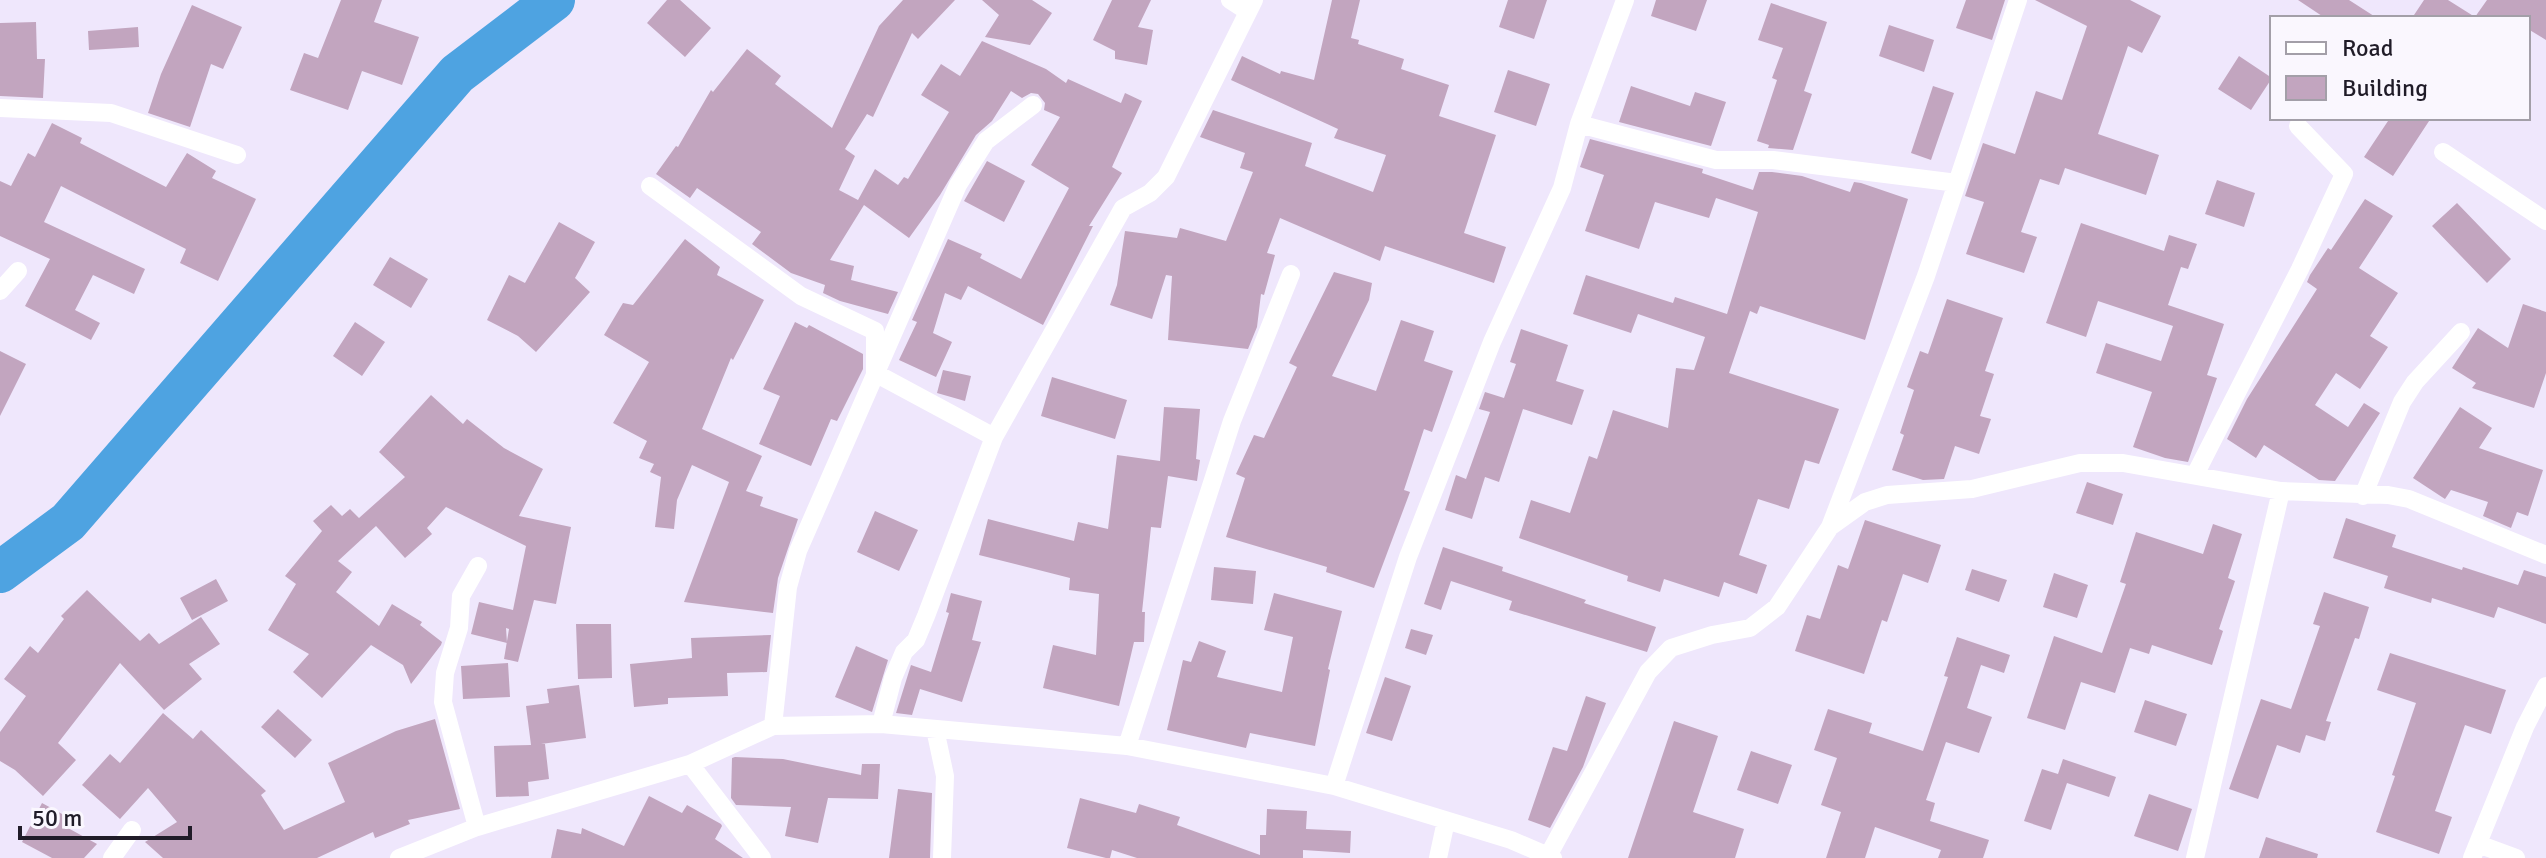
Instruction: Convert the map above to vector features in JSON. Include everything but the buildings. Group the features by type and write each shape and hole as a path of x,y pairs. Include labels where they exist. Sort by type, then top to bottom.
{"street":[{"path":"881,724 893,678 904,652 916,640 994,437 1123,208 1150,193 1166,177 1251,6 1230,0"},
{"path":"1334,786 1408,557 1492,342 1562,188 1579,124 1625,0"},
{"path":"399,858 477,827 690,764 773,726 881,724 1127,746 1334,786 1511,840 1551,857 1648,672 1671,648 1712,635 1750,628 1777,607 1830,527 1926,276 2018,0"},
{"path":"773,726 788,587 798,551 958,185 986,141 1033,105"},
{"path":"0,108 111,113 237,155"},
{"path":"1579,124 1716,160 1773,160 1957,183"},
{"path":"2195,475 2300,269 2344,174 2298,126"},
{"path":"2443,152 2546,221"},
{"path":"650,186 801,296 875,331 875,373"},
{"path":"0,291 18,271"},
{"path":"1127,746 1232,421 1291,274"},
{"path":"2363,496 2402,402 2415,382 2461,332"},
{"path":"875,373 994,437"},
{"path":"1830,527 1865,502 1887,495 1972,489 2080,463 2123,463 2281,491 2388,495 2409,499 2546,555"},
{"path":"2195,858 2281,491"},
{"path":"477,827 443,702 445,673 459,628 461,596 478,566"},
{"path":"2516,858 2475,851 2525,727 2546,686"},
{"path":"935,729 945,776 942,858"},
{"path":"690,764 762,858"},
{"path":"1438,858 1446,821"},
{"path":"112,858 132,830"}],"waterway":[{"path":"0,572 68,522 457,74 554,0"}]}
